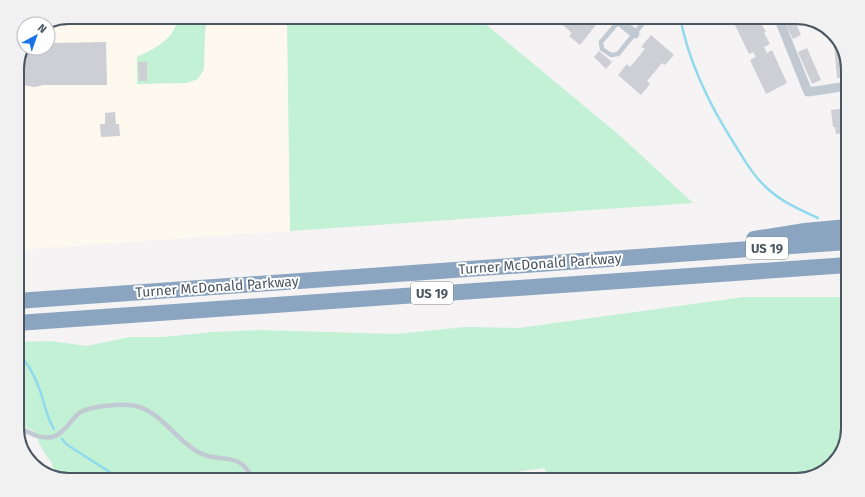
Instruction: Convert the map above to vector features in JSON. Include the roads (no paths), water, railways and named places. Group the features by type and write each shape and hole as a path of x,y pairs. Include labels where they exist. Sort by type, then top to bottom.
{"highway":[{"path":"686,253 758,238 841,228"},
{"name":"Turner McDonald Parkway","path":"24,300 841,242"},
{"name":"Turner McDonald Parkway","path":"24,323 700,274 841,265"},
{"path":"24,325 44,322"}],"street":[{"path":"622,24 635,34"},
{"path":"781,24 808,92 841,87"}],"lane":[{"path":"613,24 601,42 602,49 611,55 618,54 643,24"},
{"path":"24,430 38,436 51,437 60,433 81,412 90,408 135,406 146,410 158,418 191,447 201,453 214,457 229,458 240,462 250,473"}],"waterway":[{"path":"682,24 695,68 709,100 750,168 758,179 773,194 818,218"},
{"path":"24,360 33,374 54,429"},
{"path":"62,439 66,444 111,473"}]}
